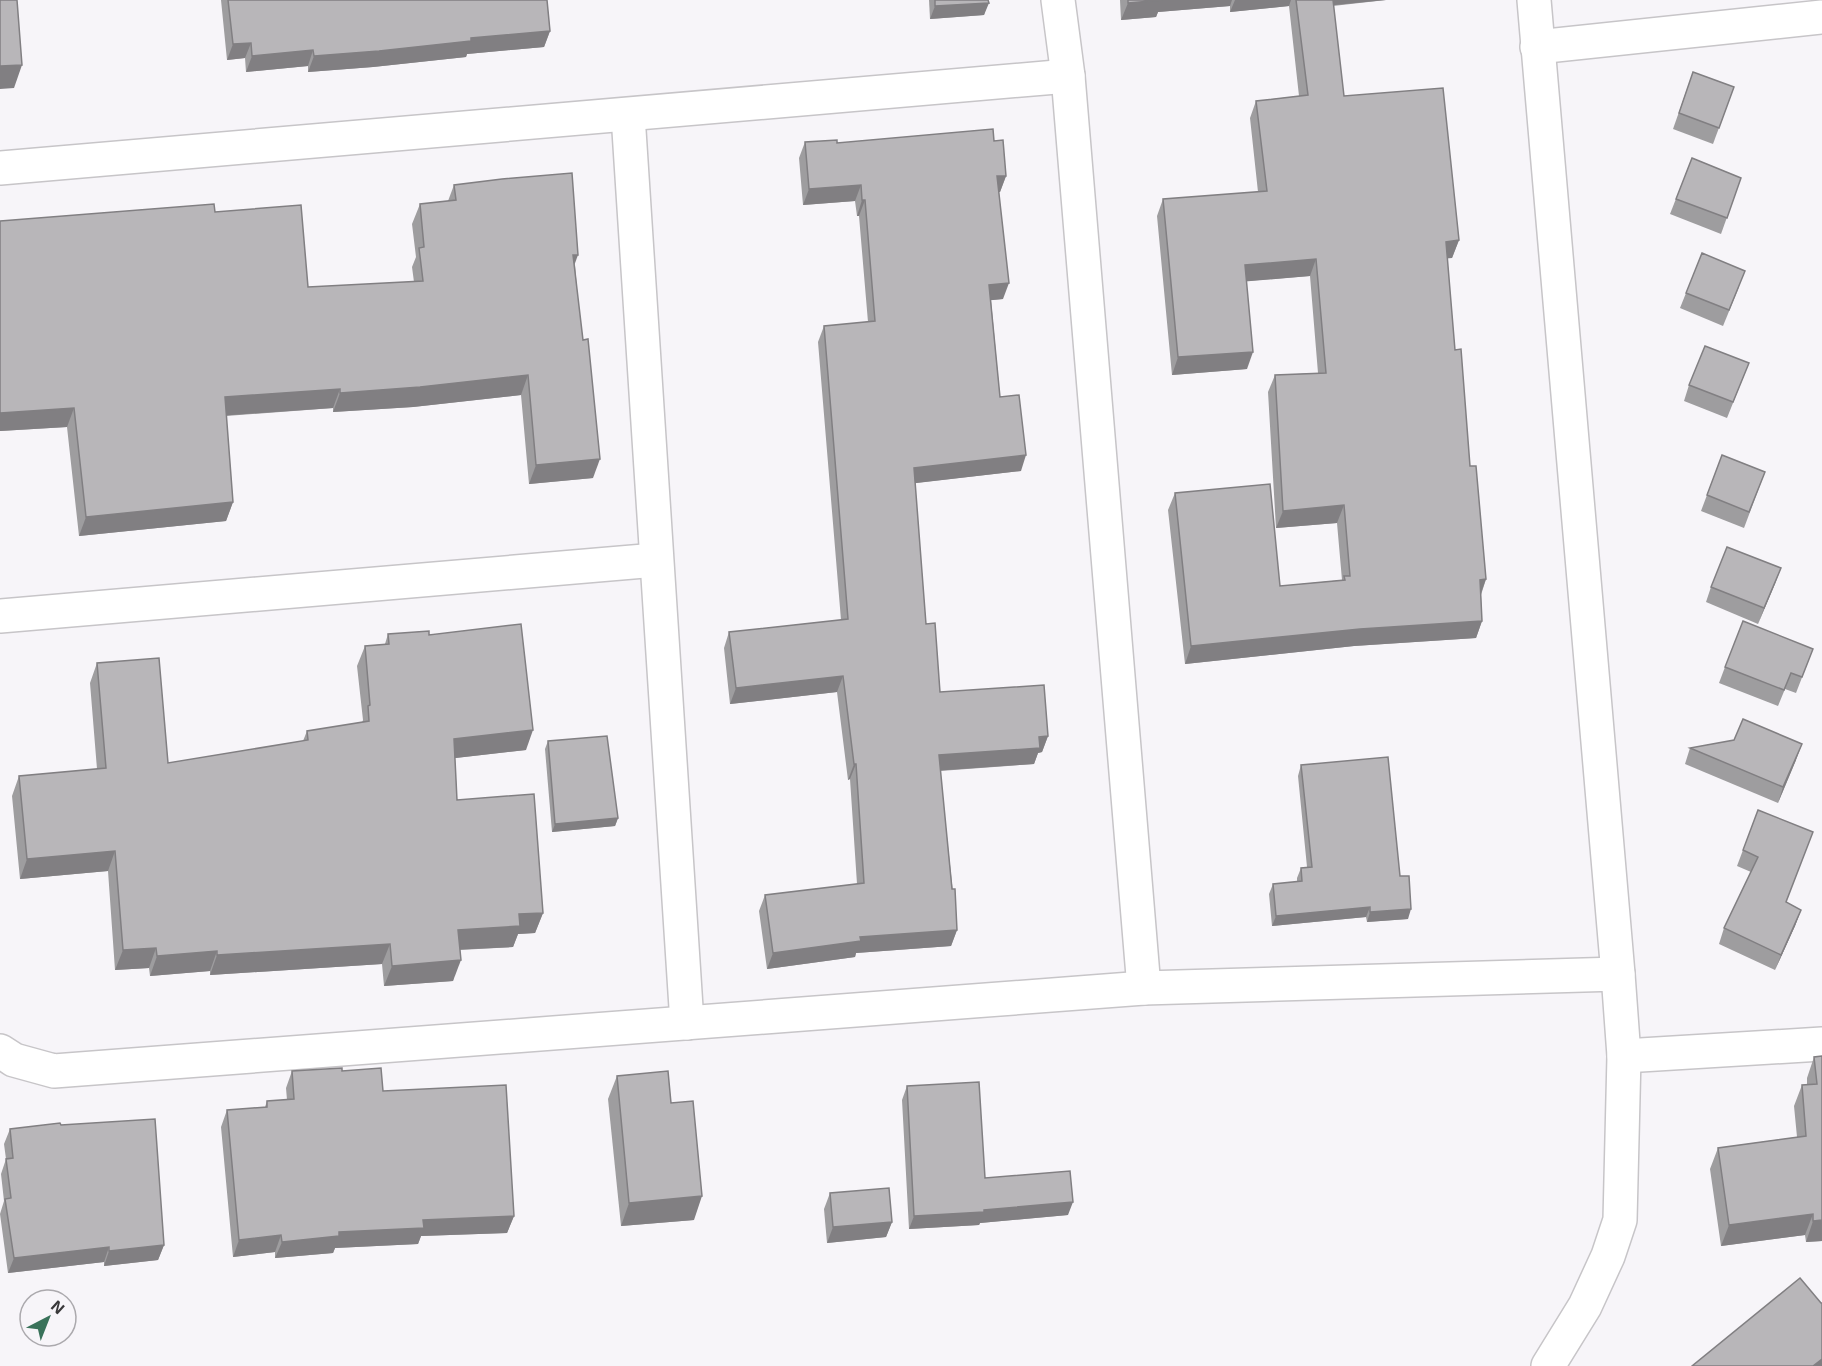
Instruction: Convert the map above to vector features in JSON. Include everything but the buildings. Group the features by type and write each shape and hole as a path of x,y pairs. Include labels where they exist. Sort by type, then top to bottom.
{"street":[{"path":"1058,0 1068,76 1144,988"},
{"path":"1534,0 1624,1056 1620,1220 1608,1256 1586,1306 1548,1366"},
{"path":"1538,47 1822,17"},
{"path":"0,168 1068,76"},
{"path":"628,114 687,1023"},
{"path":"0,616 656,560"},
{"path":"0,1051 14,1060 54,1071 1144,988 1618,974"},
{"path":"1624,1056 1822,1044"}]}
